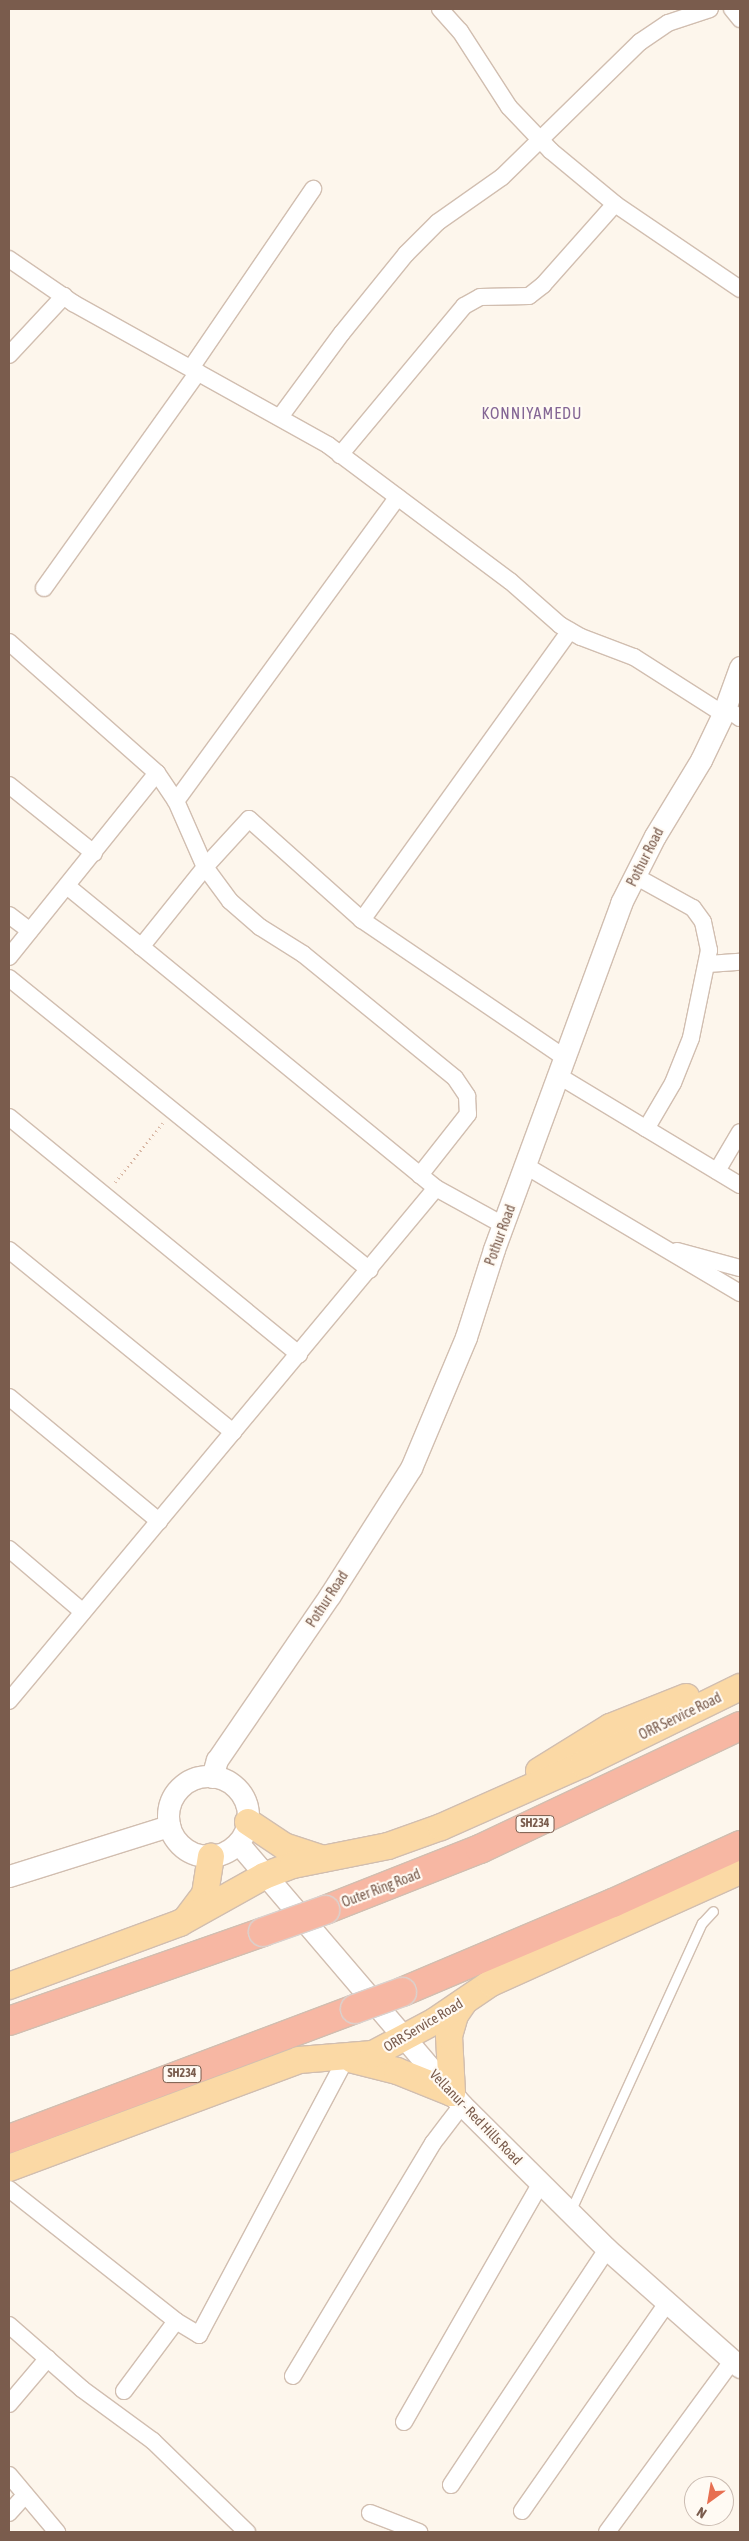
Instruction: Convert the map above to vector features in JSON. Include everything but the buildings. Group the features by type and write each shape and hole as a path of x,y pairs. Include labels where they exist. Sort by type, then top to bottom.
{"highway":[{"name":"Outer Ring Road","path":"9,2021 325,1910 489,1845 740,1726"},
{"name":"SH234","path":"9,2139 402,1992 604,1907 740,1845"}],"main road":[{"name":"ORR Service Road","path":"9,1986 185,1920 264,1876 293,1865 388,1846 501,1801 740,1686"},
{"path":"243,1833 324,1859"},
{"path":"185,1920 205,1894 211,1856"},
{"name":"ORR Service Road","path":"9,2168 280,2066 315,2057 346,2058 373,2054 466,2000 491,1982 740,1872"},
{"path":"457,2099 449,2036 455,2015 466,2000"},
{"path":"346,2058 406,2074 457,2099"}],"street":[{"path":"440,9 460,31 509,107 542,140 615,204 740,289"},
{"path":"280,417 406,254 438,222 502,176 542,140 640,42 668,23 710,9"},
{"path":"732,9 740,19"},
{"path":"44,588 194,370 313,189"},
{"path":"340,455 464,306 480,297 529,296 543,285 615,204"},
{"path":"9,259 64,296 280,417 340,455 510,581 533,604 570,631 634,657 730,713"},
{"path":"9,355 64,296"},
{"path":"176,801 398,497"},
{"path":"362,920 570,631"},
{"path":"9,642 157,773 176,801 205,867 219,888 244,914 303,954 455,1078 467,1096 468,1114 420,1175"},
{"name":"Pothur Road","path":"212,1777 217,1760 330,1596 411,1468 466,1337 503,1224 526,1166 621,903 730,713 740,667"},
{"path":"9,957 157,773"},
{"path":"9,785 94,853"},
{"path":"141,947 205,867 249,819 362,920 646,1129 740,1186"},
{"path":"635,876 694,908 707,933 708,964 691,1038 673,1083 646,1129"},
{"path":"67,886 436,1188 503,1224"},
{"path":"9,915 30,932"},
{"path":"708,964 740,962"},
{"path":"9,978 369,1270"},
{"path":"9,1117 299,1354"},
{"path":"717,1171 740,1132"},
{"path":"526,1166 740,1293"},
{"path":"9,1700 436,1188"},
{"path":"666,1249 740,1268"},
{"path":"9,1250 234,1432"},
{"path":"9,1397 159,1521"},
{"path":"9,1549 83,1612"},
{"path":"212,1777 230,1783 242,1796 243,1833 226,1852 211,1856 184,1849 169,1826 169,1806 178,1790 194,1779 212,1777"},
{"path":"9,1876 169,1826"},
{"name":"Vellanur - Red Hills Road","path":"243,1833 264,1876 457,2099 540,2185 607,2249 736,2363"},
{"path":"9,2188 176,2321 199,2335 346,2058"},
{"path":"293,2376 433,2143 457,2099"},
{"path":"404,2422 540,2185"},
{"path":"451,2485 607,2249"},
{"path":"522,2511 668,2302"},
{"path":"124,2391 176,2321"},
{"path":"9,2325 82,2389 153,2441 244,2531"},
{"path":"9,2404 48,2358"},
{"path":"608,2532 736,2363"},
{"path":"9,2475 57,2532"},
{"path":"9,2513 25,2495"},
{"path":"370,2512 419,2532"}],"lane":[{"path":"569,2213 702,1923 713,1911"}],"path":[{"path":"105,1195 173,1111"}],"district":[{"name":"KONNIYAMEDU","path":"532,413"}]}
